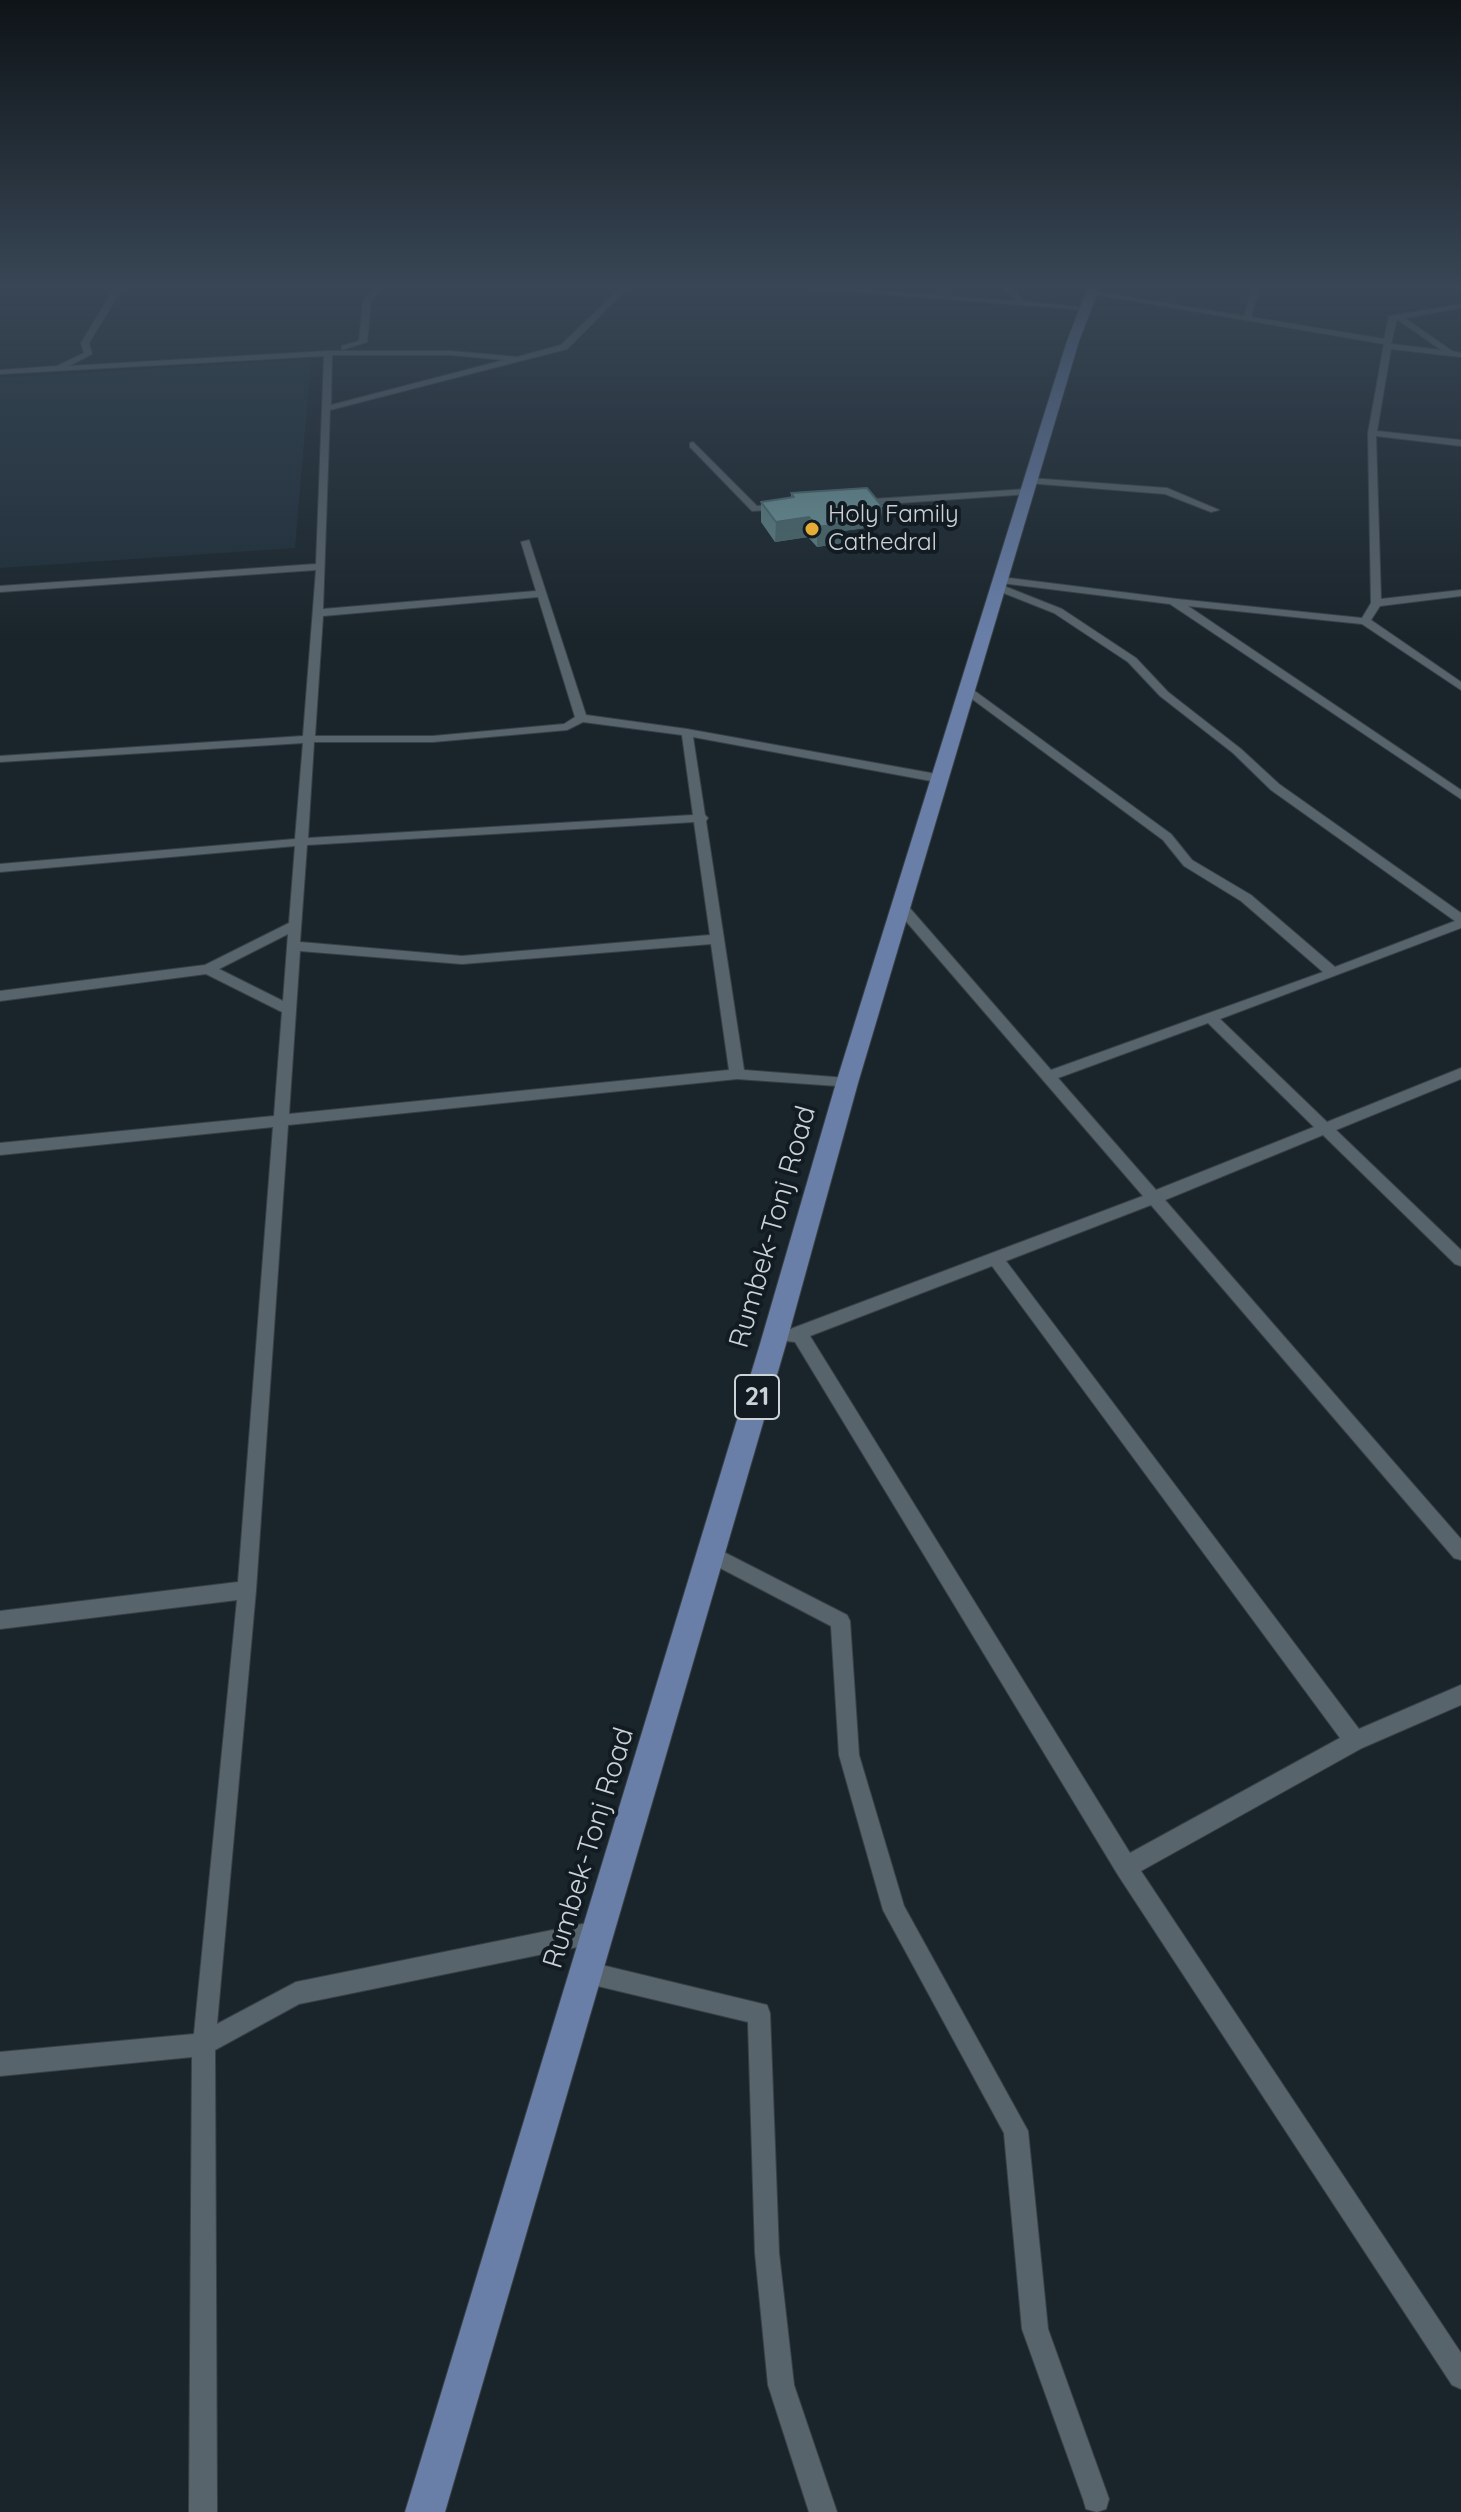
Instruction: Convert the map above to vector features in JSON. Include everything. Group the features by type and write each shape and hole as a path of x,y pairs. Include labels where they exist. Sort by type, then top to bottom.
{"main road":[{"name":"Rumbek-Tonj Road","path":"425,2512 773,1344 847,1083 903,909 1056,401"}],"street":[{"path":"203,2512 204,2044 247,1590 318,613 326,401"},
{"path":"326,409 356,401"},
{"path":"1365,621 1376,603 1372,433 1377,401"},
{"path":"1372,433 1461,443"},
{"path":"693,445 711,460 755,509 800,506"},
{"path":"846,503 1029,487 1167,491 1214,510"},
{"path":"526,542 581,718"},
{"path":"0,589 321,567"},
{"path":"1001,584 1365,621 1461,687"},
{"path":"1001,584 1058,611 1132,660 1164,694 1237,751 1275,787 1461,921"},
{"path":"1376,603 1461,593"},
{"path":"318,613 542,594"},
{"path":"1173,601 1461,795"},
{"path":"968,691 1167,837 1188,863 1246,898 1333,973"},
{"path":"0,759 309,739 433,739 567,727 581,718 687,732 942,779"},
{"path":"687,732 702,818 737,1074"},
{"path":"0,868 301,842 702,818"},
{"path":"903,909 1461,1552"},
{"path":"1049,1076 1333,973 1461,921"},
{"path":"0,996 208,969 295,925"},
{"path":"294,946 462,960 717,939"},
{"path":"208,969 288,1009"},
{"path":"1210,1017 1461,1260"},
{"path":"773,1344 1156,1197 1461,1073"},
{"path":"0,1149 281,1123 737,1074 847,1083"},
{"path":"995,1259 1355,1741"},
{"path":"799,1333 1126,1867 1461,2376"},
{"path":"710,1553 840,1621 849,1755 894,1910 1016,2131 1035,2329 1096,2499"},
{"path":"0,1620 247,1590"},
{"path":"1126,1867 1355,1741 1461,1695"},
{"path":"0,2064 204,2044 296,1993 597,1932"},
{"path":"585,1972 759,2013 767,2253 781,2385 823,2512"}],"shaded area":[{"path":"0,401 307,401 295,548 0,568"}],"building":[{"path":"867,488 882,506 835,513 844,523 817,527 809,517 776,522 761,502 794,497 791,493"}],"place":[{"name":"Holy Family Cathedral","path":"812,529"}]}
